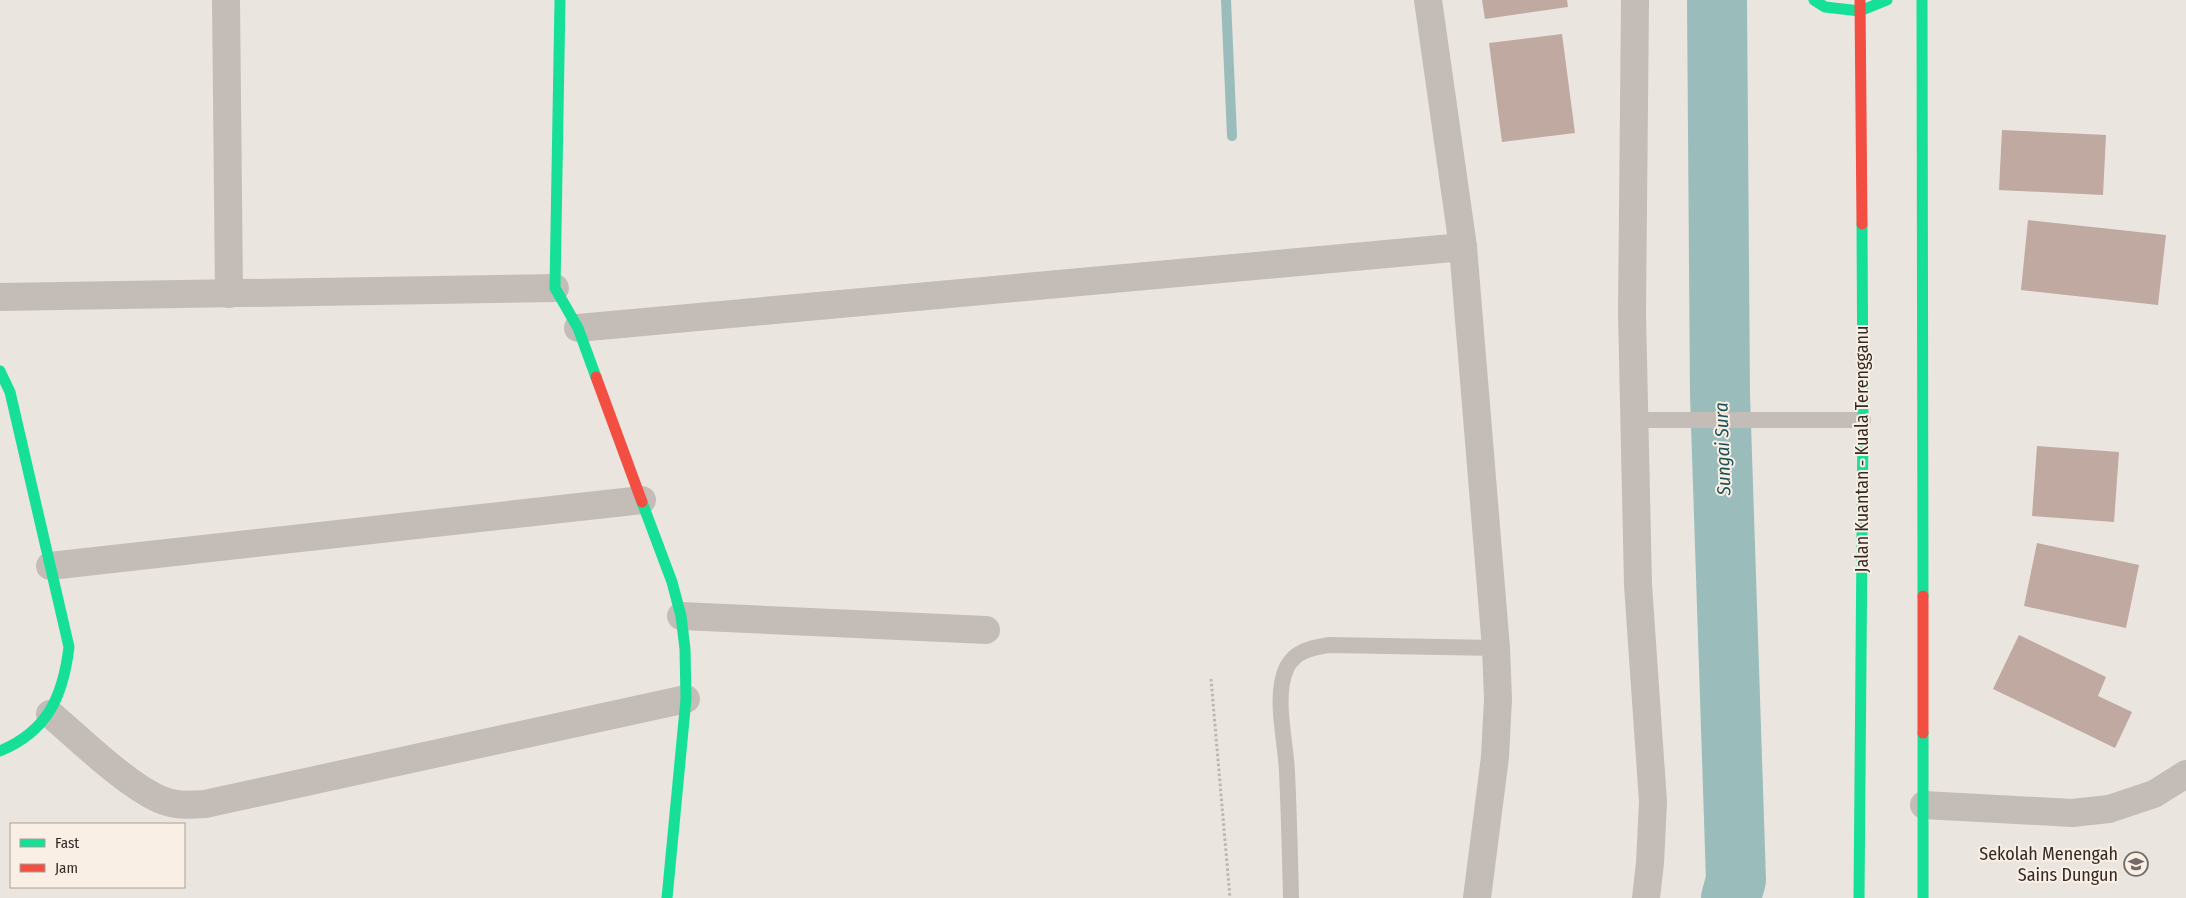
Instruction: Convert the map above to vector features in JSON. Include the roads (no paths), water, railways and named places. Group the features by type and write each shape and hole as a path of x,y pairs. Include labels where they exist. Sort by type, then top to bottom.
{"main road":[{"path":"560,0 555,288 578,328 672,582 681,616 685,649 686,700 667,898"},
{"path":"1814,0 1825,7 1860,5 1887,0"},
{"path":"1922,0 1923,898"},
{"name":"Jalan Kuantan - Kuala Terengganu","path":"1859,898 1863,420 1860,5"},
{"path":"0,371 10,392 69,647 62,689 50,714 31,735 0,751"}],"street":[{"path":"226,0 229,294"},
{"path":"1428,0 1463,247 1496,648 1498,699 1495,757 1477,898"},
{"path":"1635,0 1632,313 1634,420 1638,584 1653,802 1646,898"},
{"path":"578,328 1463,247"},
{"path":"0,297 555,288"},
{"path":"50,566 642,500"},
{"path":"681,616 986,630"},
{"path":"50,714 136,786 160,800 181,805 205,804 686,700"},
{"path":"1924,805 2072,813 2109,808 2154,794 2186,774"}],"lane":[{"path":"1634,420 1863,420"},
{"path":"1291,898 1287,770 1281,705 1282,685 1287,667 1297,654 1310,648 1329,645 1496,648"}],"waterway":[{"path":"1226,0 1232,136"},
{"name":"Sungai Sura","path":"1717,0 1720,394 1736,880 1731,898"}],"place":[{"name":"Sekolah Menengah Sains Dungun","path":"2136,864"}]}
